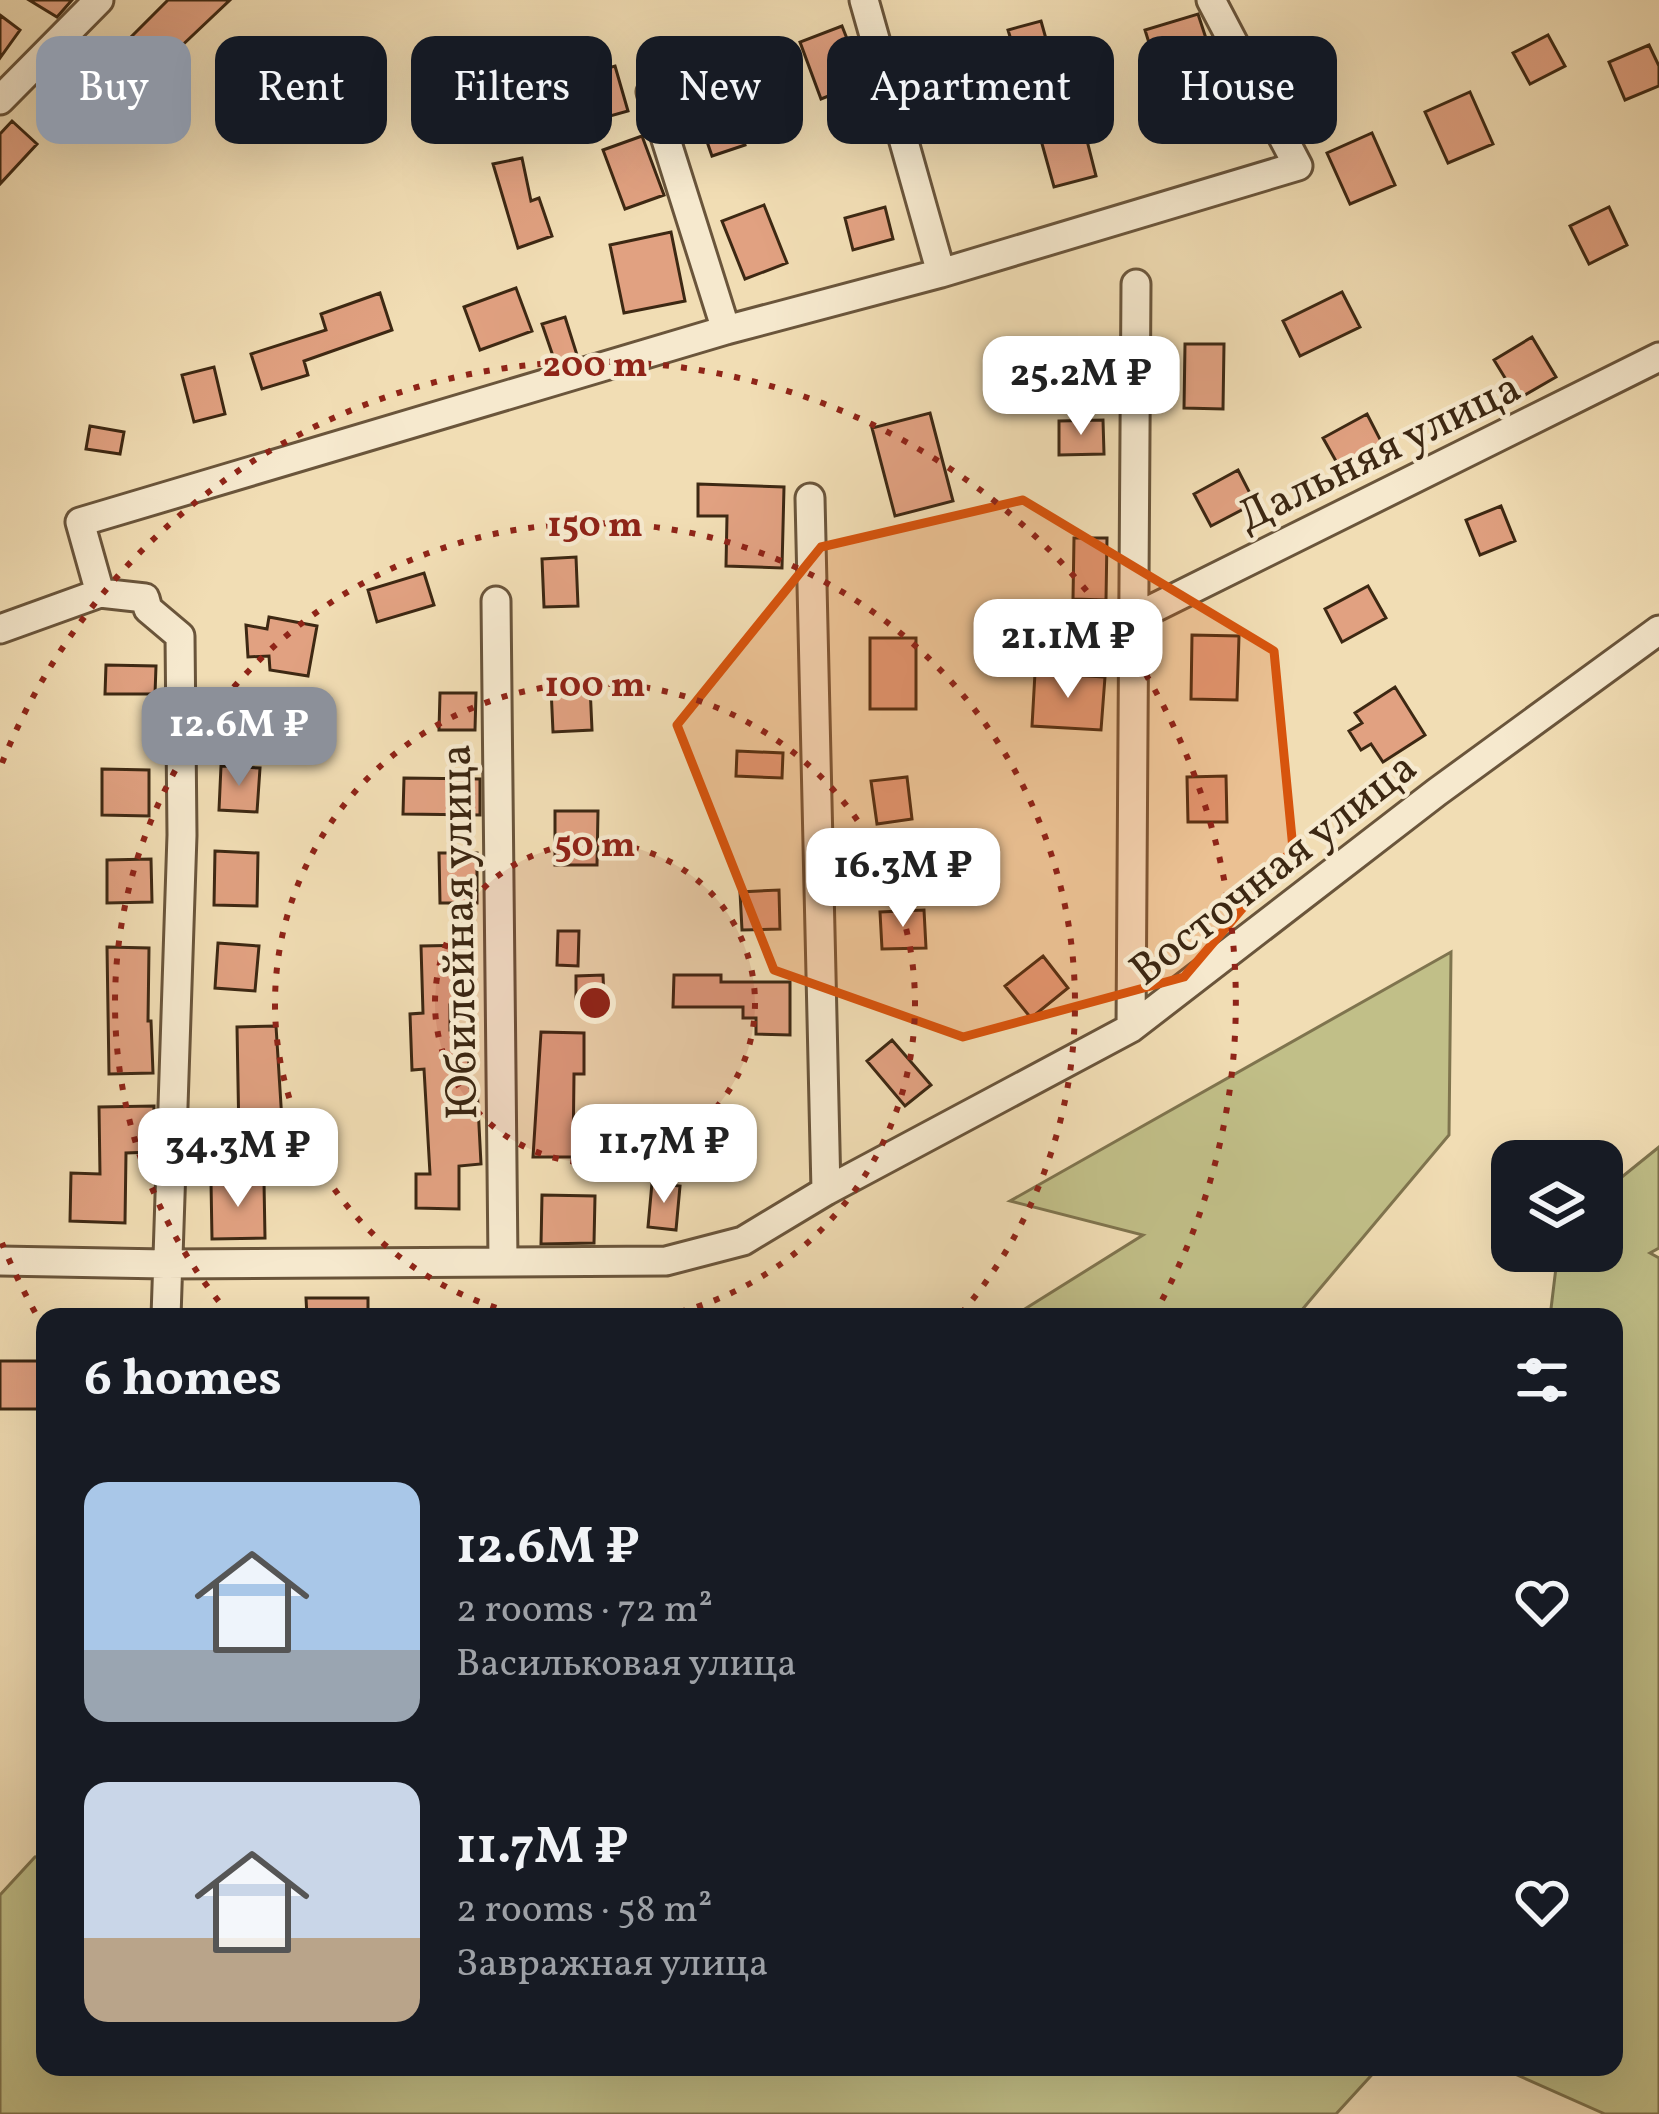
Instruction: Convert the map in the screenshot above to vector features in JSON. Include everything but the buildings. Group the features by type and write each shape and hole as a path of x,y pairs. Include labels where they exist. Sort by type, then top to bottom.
{"street":[{"path":"0,100 99,0"},
{"path":"864,0 941,273"},
{"path":"100,593 80,522 1298,166 1211,0"},
{"path":"667,144 726,330"},
{"name":"Восточная улица","path":"1131,1028 1136,284"},
{"name":"Дальняя улица","path":"1134,618 1659,357"},
{"path":"809,499 826,1191"},
{"path":"0,629 100,593 145,598 148,609 180,636 182,835 166,1308"},
{"name":"Юбилейная улица","path":"496,601 502,1261"},
{"name":"Восточная улица","path":"1131,1028 1437,792 1659,630"},
{"path":"0,1261 667,1262 742,1241 1131,1028"}],"highlighted area":[{"path":"1023,500 1274,651 1293,849 1184,977 963,1037 774,970 677,725 821,547"}],"shaded area":[{"path":"1451,952 1449,1135 1304,1308 1026,1308 1143,1235 1010,1201"},
{"path":"1659,1147 1659,1248 1650,1253 1659,1258 1659,2114 1605,2114 1519,2076 1623,2076 1623,1308 1551,1308 1555,1272 1623,1272 1623,1176"},
{"path":"35,1857 36,2076 1371,2076 1336,2114 0,2114 0,1895"}]}
